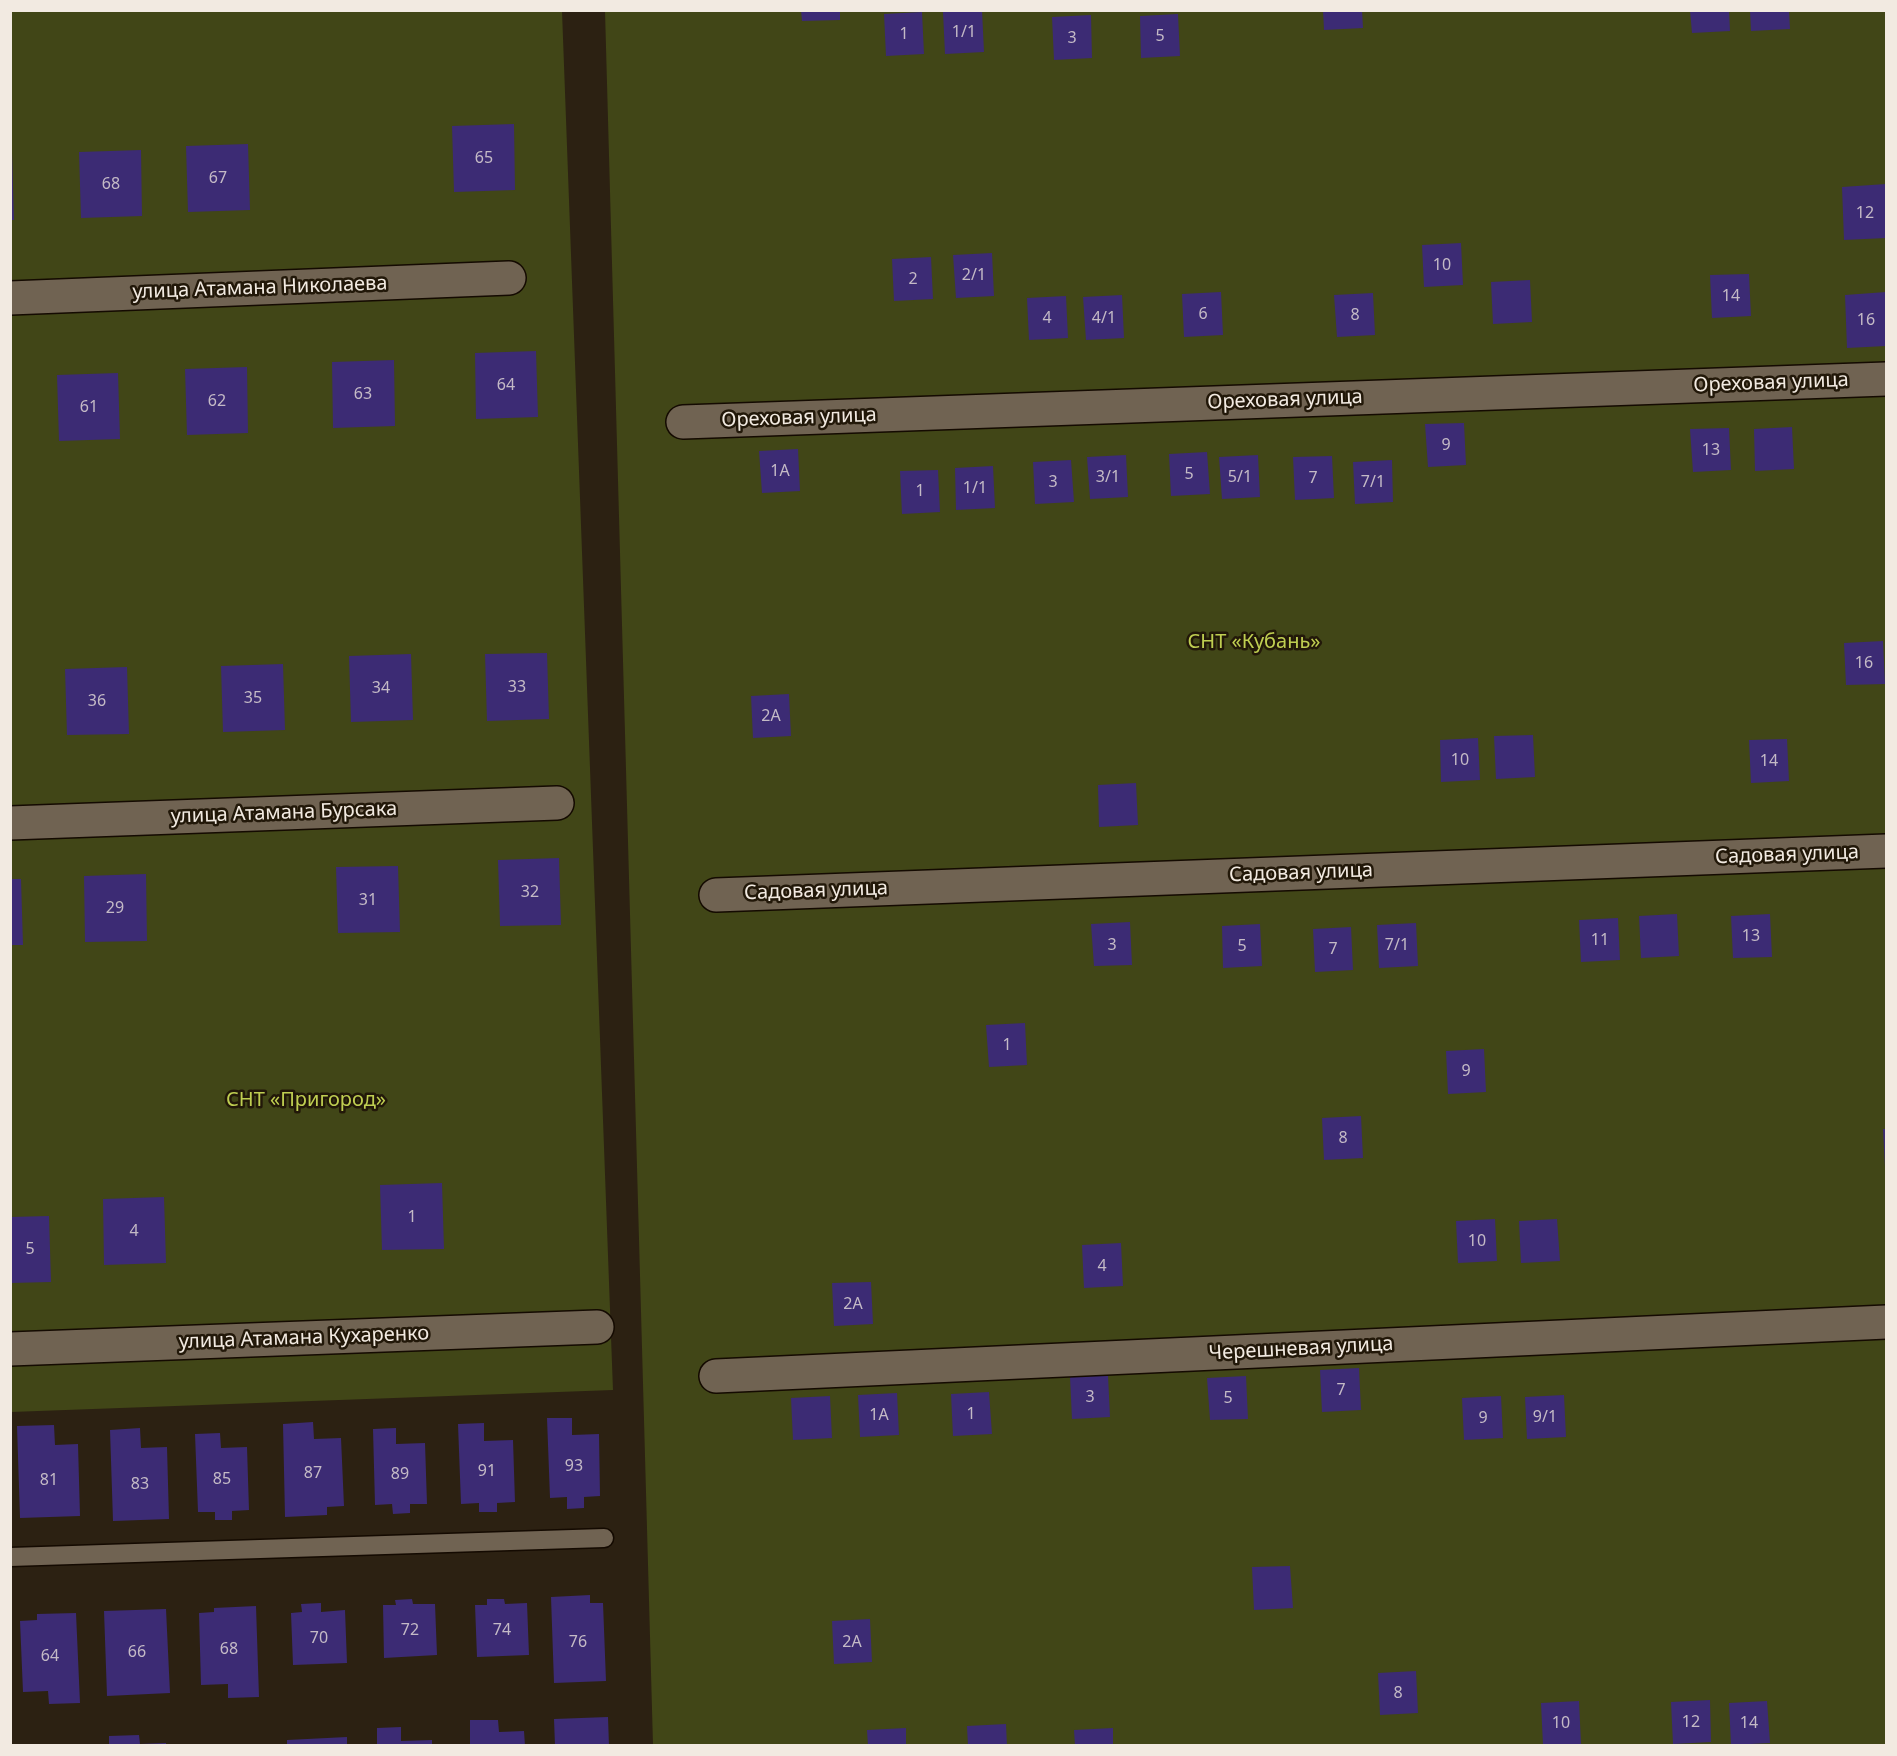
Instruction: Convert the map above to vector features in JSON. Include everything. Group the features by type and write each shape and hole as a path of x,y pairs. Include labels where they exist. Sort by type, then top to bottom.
{"street":[{"name":"улица Атамана Николаева","path":"10,298 509,278"},
{"name":"Ореховая улица","path":"683,422 1887,378"},
{"name":"улица Атамана Бурсака","path":"10,823 557,803"},
{"name":"Садовая улица","path":"716,895 1887,851"},
{"name":"Черешневая улица","path":"716,1376 1887,1322"},
{"name":"улица Атамана Кухаренко","path":"10,1349 597,1327"}],"lane":[{"path":"10,1557 604,1538"}],"green space":[{"name":"СНТ «Пригород»","path":"10,11 562,11 613,1390 11,1412"},
{"name":"СНТ «Кубань»","path":"605,11 1886,11 1886,1745 653,1745"}],"building":[{"path":"801,10 840,10 840,20 802,21"},
{"path":"982,10 984,52 945,54 943,12"},
{"path":"1323,10 1362,10 1363,28 1324,30"},
{"path":"1690,10 1729,10 1730,31 1692,33"},
{"path":"1750,10 1789,10 1790,29 1751,31"},
{"path":"922,12 924,54 886,56 884,14"},
{"path":"1178,14 1180,56 1141,58 1140,16"},
{"path":"1091,15 1092,58 1054,60 1052,17"},
{"path":"514,124 515,190 454,192 452,126"},
{"path":"248,144 250,210 188,212 186,146"},
{"path":"141,150 142,216 81,218 79,152"},
{"path":"10,153 12,153 14,220 10,220"},
{"path":"1886,184 1886,238 1844,240 1842,187"},
{"path":"1461,243 1463,285 1424,287 1422,245"},
{"path":"992,253 994,296 956,298 953,255"},
{"path":"931,257 933,299 894,301 892,259"},
{"path":"1749,274 1751,316 1712,318 1710,275"},
{"path":"1530,280 1532,322 1493,324 1491,282"},
{"path":"1221,292 1223,335 1184,337 1182,294"},
{"path":"1886,292 1886,346 1847,348 1845,295"},
{"path":"1373,293 1375,335 1337,337 1334,295"},
{"path":"1122,295 1124,338 1086,340 1083,297"},
{"path":"1066,296 1068,338 1029,340 1027,298"},
{"path":"536,351 538,417 476,419 475,353"},
{"path":"394,360 395,426 333,428 332,362"},
{"path":"247,367 248,433 187,435 185,369"},
{"path":"118,373 120,439 59,441 57,375"},
{"path":"1464,423 1466,465 1428,467 1425,424"},
{"path":"1792,427 1794,469 1755,471 1754,429"},
{"path":"1729,428 1731,470 1693,472 1690,429"},
{"path":"798,449 800,491 762,493 759,451"},
{"path":"1207,452 1210,494 1171,496 1169,454"},
{"path":"1126,455 1128,497 1090,499 1087,457"},
{"path":"1258,455 1260,497 1222,499 1219,457"},
{"path":"1332,456 1334,498 1295,500 1293,457"},
{"path":"1071,460 1074,502 1035,504 1033,462"},
{"path":"1392,460 1393,502 1355,504 1353,462"},
{"path":"993,466 995,508 956,510 955,468"},
{"path":"938,470 940,512 902,514 900,471"},
{"path":"1883,641 1885,684 1846,685 1844,643"},
{"path":"547,653 549,719 487,721 485,654"},
{"path":"411,654 413,720 351,722 349,656"},
{"path":"283,664 285,730 223,732 221,666"},
{"path":"127,667 129,734 67,735 65,669"},
{"path":"789,694 791,736 753,738 751,696"},
{"path":"1533,735 1535,777 1496,779 1494,736"},
{"path":"1478,738 1480,780 1441,782 1440,740"},
{"path":"1787,739 1789,781 1751,783 1749,740"},
{"path":"1136,783 1138,825 1099,827 1098,785"},
{"path":"559,858 561,925 500,926 498,860"},
{"path":"398,866 400,932 338,933 336,867"},
{"path":"146,874 147,941 85,942 84,876"},
{"path":"10,879 21,879 23,945 10,945"},
{"path":"1677,914 1679,956 1641,958 1639,916"},
{"path":"1770,914 1772,957 1733,958 1731,916"},
{"path":"1618,918 1620,960 1581,962 1579,920"},
{"path":"1130,922 1132,965 1094,966 1091,924"},
{"path":"1416,923 1418,966 1379,968 1377,925"},
{"path":"1260,924 1262,966 1223,968 1222,926"},
{"path":"1351,927 1353,970 1315,972 1313,929"},
{"path":"1025,1023 1027,1065 989,1067 986,1025"},
{"path":"1484,1049 1486,1092 1448,1094 1446,1051"},
{"path":"1361,1116 1363,1158 1324,1160 1322,1118"},
{"path":"1883,1129 1886,1129 1886,1167 1885,1167"},
{"path":"442,1183 444,1249 382,1250 380,1185"},
{"path":"164,1197 166,1263 104,1265 103,1199"},
{"path":"49,1216 51,1282 10,1283 10,1217"},
{"path":"1495,1219 1497,1261 1458,1263 1456,1221"},
{"path":"1557,1219 1560,1261 1521,1263 1519,1221"},
{"path":"1121,1243 1123,1286 1084,1288 1082,1245"},
{"path":"871,1282 873,1324 834,1326 832,1283"},
{"path":"1359,1368 1361,1410 1322,1412 1320,1370"},
{"path":"1108,1375 1110,1417 1072,1419 1070,1377"},
{"path":"1246,1376 1248,1419 1210,1420 1207,1378"},
{"path":"989,1392 992,1434 953,1436 951,1394"},
{"path":"897,1393 899,1435 860,1437 858,1395"},
{"path":"1564,1395 1566,1437 1527,1439 1525,1397"},
{"path":"830,1396 832,1438 793,1440 791,1398"},
{"path":"1501,1396 1503,1438 1464,1440 1462,1398"},
{"path":"547,1418 572,1418 572,1435 599,1434 600,1496 584,1497 584,1508 567,1509 567,1497 550,1498"},
{"path":"313,1422 314,1439 341,1438 344,1506 327,1507 327,1515 285,1517 283,1424"},
{"path":"484,1423 484,1441 513,1440 515,1502 497,1503 497,1512 479,1512 479,1503 461,1504 458,1424"},
{"path":"54,1425 55,1445 78,1444 80,1516 20,1518 17,1426"},
{"path":"140,1428 141,1448 167,1447 169,1519 113,1521 110,1430"},
{"path":"396,1428 396,1444 425,1443 427,1504 410,1504 410,1513 393,1514 392,1504 375,1505 373,1429"},
{"path":"220,1433 221,1448 247,1447 249,1510 232,1511 232,1520 215,1520 215,1512 198,1512 195,1434"},
{"path":"1290,1566 1293,1608 1254,1610 1252,1567"},
{"path":"590,1595 590,1603 603,1603 606,1681 554,1683 551,1597"},
{"path":"412,1599 413,1604 435,1604 437,1655 384,1658 383,1605 396,1605 395,1600"},
{"path":"487,1599 504,1599 505,1604 527,1603 529,1655 477,1657 475,1605 487,1605"},
{"path":"321,1603 321,1612 345,1610 347,1663 293,1665 291,1613 302,1612 301,1604"},
{"path":"256,1606 259,1697 228,1698 228,1684 201,1685 199,1613 214,1612 214,1608"},
{"path":"166,1609 170,1693 107,1696 104,1611"},
{"path":"76,1613 80,1703 49,1704 48,1691 23,1692 20,1621 37,1620 37,1614"},
{"path":"870,1619 872,1662 834,1664 832,1621"},
{"path":"1416,1671 1418,1713 1380,1715 1378,1673"},
{"path":"1710,1700 1711,1742 1673,1744 1671,1702"},
{"path":"1579,1701 1581,1744 1543,1745 1541,1703"},
{"path":"1767,1701 1770,1743 1731,1745 1729,1703"},
{"path":"608,1717 609,1746 555,1746 554,1719"},
{"path":"470,1720 498,1720 499,1732 524,1731 525,1746 470,1746"},
{"path":"1006,1724 1007,1746 968,1746 967,1726"},
{"path":"401,1727 401,1741 432,1740 432,1746 377,1746 377,1728"},
{"path":"906,1728 906,1746 868,1746 867,1730"},
{"path":"1113,1728 1113,1746 1075,1746 1074,1730"},
{"path":"139,1735 140,1744 166,1743 166,1746 109,1746 109,1736"},
{"path":"347,1737 347,1746 287,1746 287,1740"}]}
